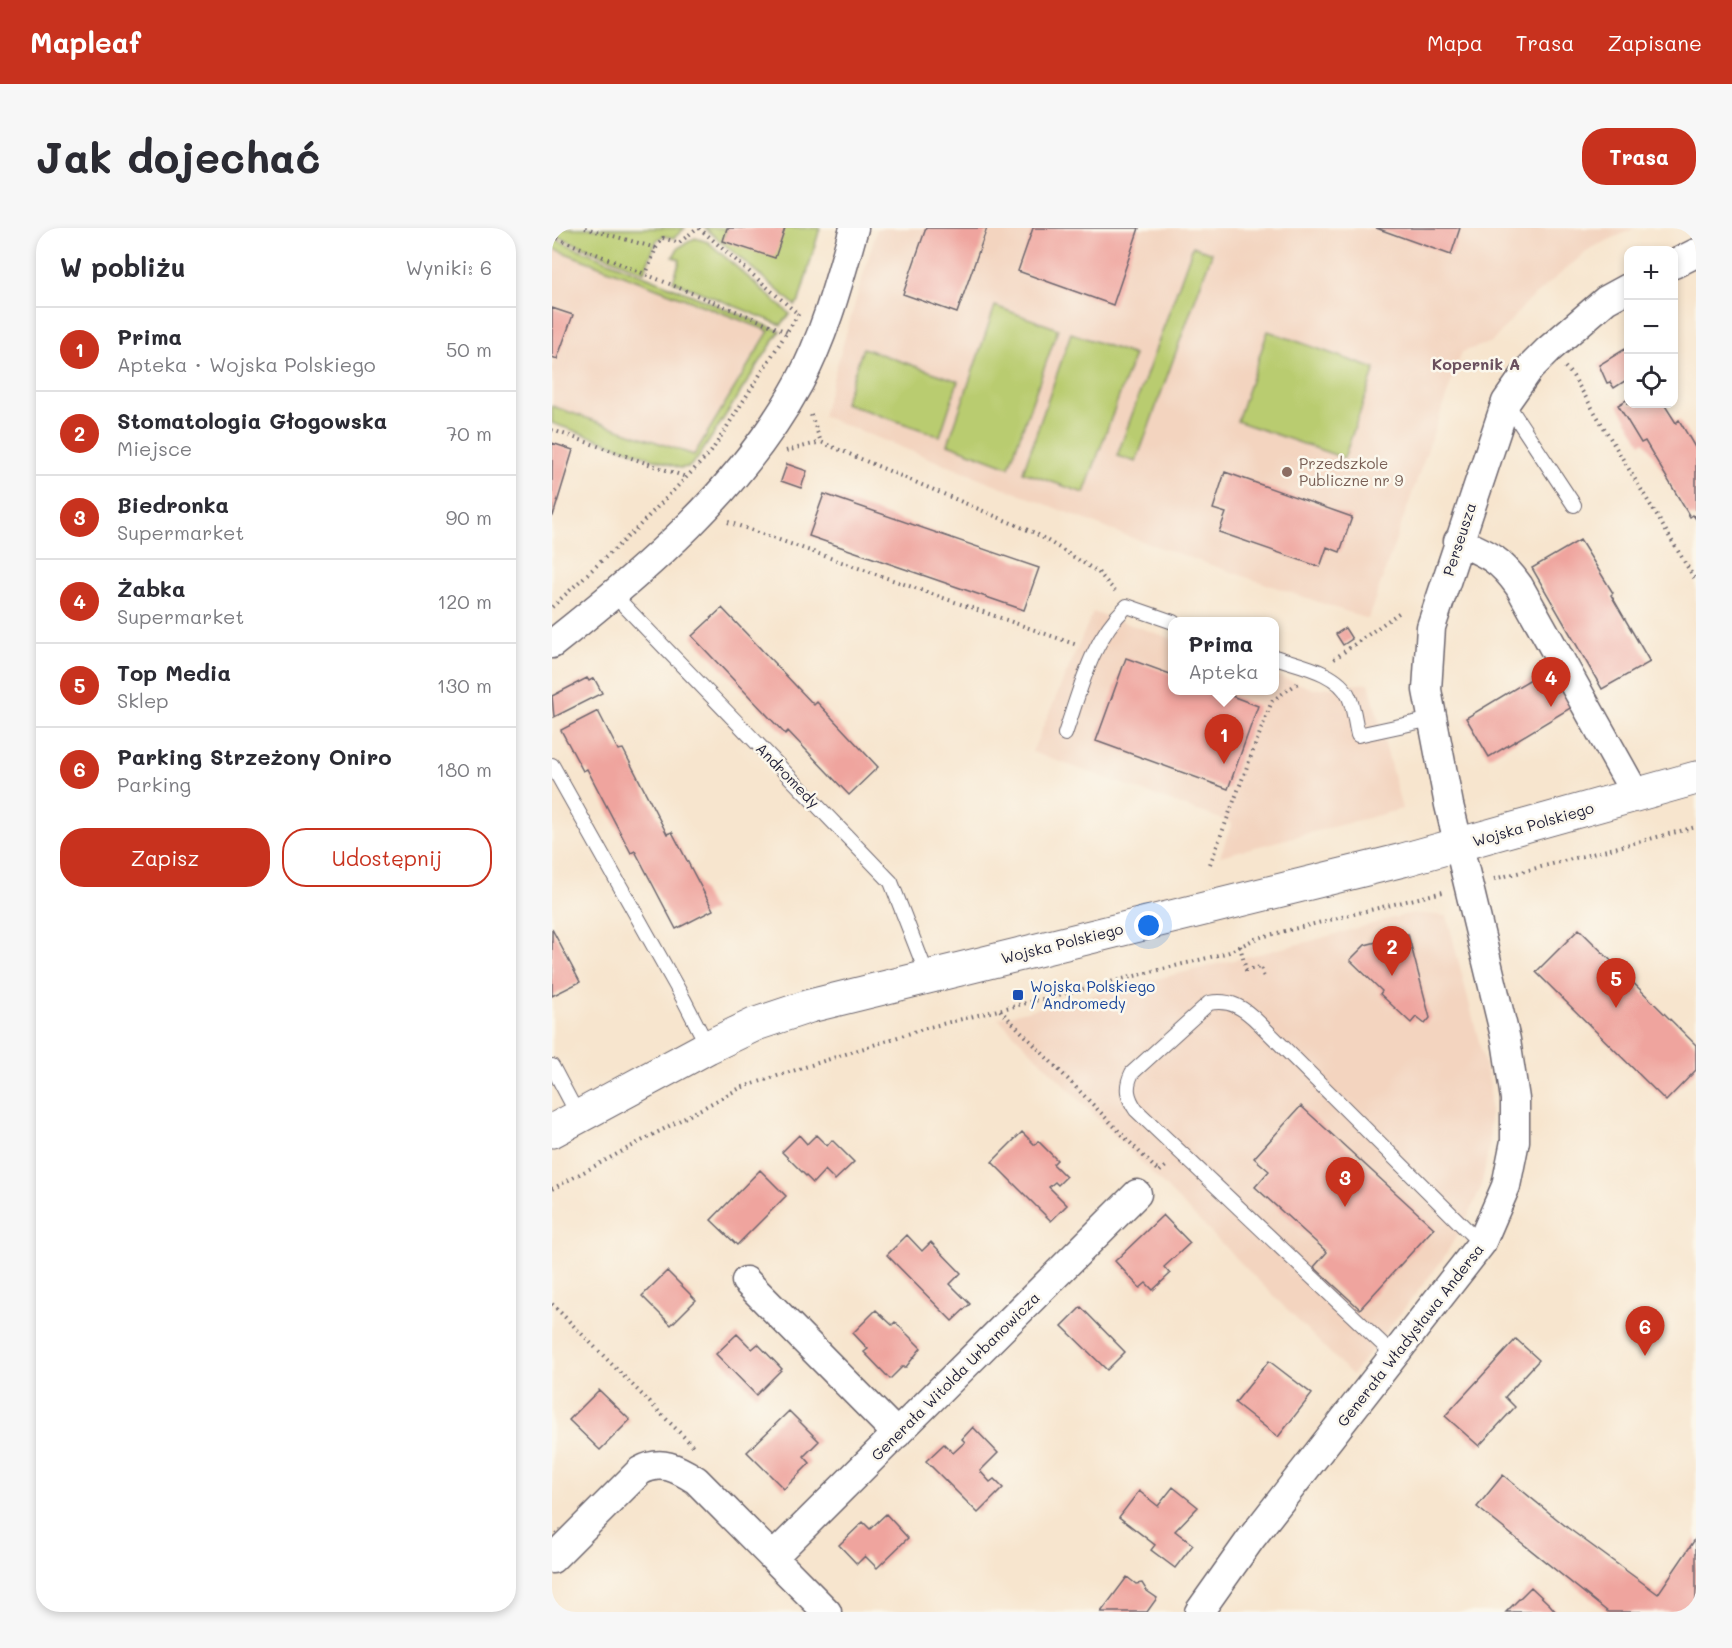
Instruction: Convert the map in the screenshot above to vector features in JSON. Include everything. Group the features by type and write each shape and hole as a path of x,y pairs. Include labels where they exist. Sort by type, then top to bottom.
{"street":[{"path":"552,644 614,595 704,510 754,453 799,383 830,313 854,228"},
{"path":"1678,262 1696,253"},
{"name":"Perseusza","path":"1459,845 1427,690 1431,627 1506,402 1530,368 1548,350 1606,300 1624,291"},
{"path":"1458,542 1494,557 1505,566 1551,640 1636,795"},
{"name":"Wojska Polskiego","path":"565,1124 708,1047 756,1024 810,1006 1459,845 1696,778"},
{"name":"Generała Władysława Andersa","path":"1199,1612 1250,1540 1481,1244 1495,1217 1506,1186 1515,1141 1515,1099 1506,1040 1459,845"},
{"name":"Generała Witolda Urbanowicza","path":"773,1557 1137,1194"},
{"path":"746,1281 897,1434"},
{"path":"552,1559 640,1471 650,1466 663,1465 678,1469 696,1480 827,1612"}],"lane":[{"path":"1506,402 1574,505"},
{"name":"Andromedy","path":"614,595 891,882 928,977"},
{"path":"1065,734 1094,651 1108,626 1127,606 1168,620"},
{"path":"1279,658 1316,671 1335,681 1349,696 1358,735 1432,719"},
{"path":"552,765 708,1047"},
{"path":"1394,1355 1136,1110 1128,1094 1127,1083 1132,1073 1209,1003 1223,1000 1236,1004 1259,1023 1481,1244"},
{"path":"552,1066 565,1124"}],"path":[{"path":"585,228 656,248"},
{"path":"646,274 656,248 663,238 679,243 698,228 798,315"},
{"path":"552,236 788,332 711,452 636,529 552,607"},
{"path":"1548,350 1573,375 1696,581"},
{"path":"808,406 821,442"},
{"path":"552,430 687,477"},
{"path":"783,452 821,442 1035,532 1098,572 1127,606"},
{"path":"724,520 1094,651"},
{"path":"1210,864 1272,701 1400,612"},
{"path":"1487,881 1696,827"},
{"path":"552,1189 740,1088 897,1037 999,1009 1207,958 1257,938 1453,889"},
{"path":"1240,946 1246,970 1261,967 1264,978"},
{"path":"999,1009 1159,1172 1181,1152"}],"shaded area":[{"path":"877,228 1635,228 1591,248 1528,301 1492,342 1462,352 1368,619 1124,535 822,416"},
{"path":"552,248 770,331 694,455 552,406"},
{"path":"1093,612 1168,637 1168,695 1279,695 1279,676 1314,689 1369,683 1402,809 1220,856 1232,823 1032,752"},
{"path":"1412,913 1447,916 1490,1085 1490,1142 1481,1188 1467,1218 1443,1259 1352,1375 998,1018 1307,942"}],"green space":[{"path":"552,228 685,228 674,238 663,236 657,240 644,272 552,234"},
{"path":"705,228 727,228 723,241 785,228 820,228 799,301 795,305"},
{"path":"552,238 780,331 698,458 689,467 680,468 552,423 552,406 694,455 769,331 552,248"},
{"path":"695,238 708,242 790,314 781,325 673,281 680,260 673,257 678,248"},
{"path":"1193,246 1212,253 1136,462 1117,456"},
{"path":"995,306 1058,329 1009,467 948,444"},
{"path":"1268,331 1375,369 1344,458 1237,421"},
{"path":"1071,333 1134,355 1084,493 1023,472"},
{"path":"863,348 958,381 940,436 844,403"}],"building":[{"path":"727,228 785,228 775,258 723,241"},
{"path":"926,228 987,228 957,313 903,294"},
{"path":"1033,228 1139,228 1113,305 1018,271"},
{"path":"1376,228 1460,228 1451,255"},
{"path":"552,308 573,315 557,359 552,357"},
{"path":"1624,350 1624,382 1614,388 1610,382 1607,383 1599,365"},
{"path":"1624,401 1624,408 1667,408 1676,423 1679,420 1696,449 1696,519 1693,515 1690,517 1645,441 1641,443 1618,405"},
{"path":"552,443 573,450 553,516 552,516"},
{"path":"787,464 807,471 801,488 781,481"},
{"path":"1225,472 1352,517 1340,552 1327,547 1320,567 1219,532 1226,513 1213,509"},
{"path":"824,494 1039,568 1024,610 809,536"},
{"path":"1580,540 1613,593 1611,595 1650,662 1602,689 1532,568"},
{"path":"722,608 814,705 817,702 878,767 849,795 788,731 785,734 692,636"},
{"path":"1345,628 1352,639 1343,645 1336,634"},
{"path":"1126,658 1168,673 1168,695 1229,695 1258,706 1228,789 1096,741"},
{"path":"1549,668 1572,707 1489,757 1466,718"},
{"path":"587,678 589,681 594,678 602,693 554,717 552,696"},
{"path":"598,711 618,750 623,749 667,834 672,832 713,910 676,929 635,851 631,853 587,769 583,771 561,730"},
{"path":"552,929 580,982 552,996"},
{"path":"1579,929 1696,1045 1696,1070 1666,1101 1536,972"},
{"path":"1408,934 1430,1018 1425,1024 1416,1017 1411,1023 1380,994 1382,991 1350,960 1365,945"},
{"path":"1301,1106 1434,1228 1360,1309 1314,1267 1327,1252 1255,1187 1269,1171 1254,1158"},
{"path":"1022,1132 1035,1145 1038,1141 1057,1160 1053,1164 1066,1177 1058,1185 1055,1182 1049,1187 1067,1205 1051,1221 992,1162"},
{"path":"799,1135 807,1144 816,1135 827,1146 832,1140 854,1162 835,1180 825,1170 813,1183 782,1152"},
{"path":"760,1170 786,1196 737,1245 711,1220"},
{"path":"1163,1215 1190,1243 1164,1267 1170,1274 1153,1290 1146,1283 1140,1288 1115,1261"},
{"path":"907,1235 922,1251 931,1242 961,1273 950,1284 970,1304 952,1321 887,1255"},
{"path":"667,1271 696,1300 671,1325 642,1296"},
{"path":"1081,1307 1125,1352 1107,1370 1062,1326"},
{"path":"876,1310 892,1325 895,1322 921,1348 906,1367 902,1367 890,1379 864,1352 868,1349 853,1333"},
{"path":"737,1334 752,1349 758,1344 782,1369 756,1395 716,1354"},
{"path":"1516,1339 1539,1360 1505,1397 1515,1407 1479,1446 1445,1416"},
{"path":"1269,1361 1312,1394 1278,1437 1235,1403"},
{"path":"599,1390 630,1420 600,1450 569,1420"},
{"path":"789,1411 819,1441 804,1456 810,1463 784,1489 747,1452"},
{"path":"973,1427 998,1453 980,1471 990,1482 994,1479 1003,1488 978,1513 926,1461 944,1444 953,1453 965,1442 962,1439"},
{"path":"1503,1475 1568,1528 1658,1594 1696,1538 1696,1612 1608,1612 1477,1507"},
{"path":"1173,1487 1198,1507 1175,1531 1193,1545 1175,1568 1151,1550 1155,1545 1119,1517 1139,1491 1158,1506"},
{"path":"886,1514 908,1538 877,1568 865,1556 857,1564 839,1545 863,1522 870,1529"},
{"path":"1127,1577 1136,1584 1142,1583 1147,1591 1157,1598 1147,1612 1101,1612"},
{"path":"1531,1587 1556,1612 1506,1612"}],"place":[{"name":"Przedszkole Publiczne nr 9","path":"1287,472"},
{"name":"Żabka","path":"1551,707"},
{"name":"Prima","path":"1224,764"},
{"name":"Stomatologia Głogowska","path":"1392,976"},
{"name":"Wojska Polskiego / Andromedy","path":"1018,995"},
{"name":"Top Media","path":"1616,1008"},
{"name":"Biedronka","path":"1345,1207"},
{"name":"Parking Strzeżony Oniro","path":"1645,1356"}],"district":[{"name":"Kopernik A","path":"1476,363"}]}
